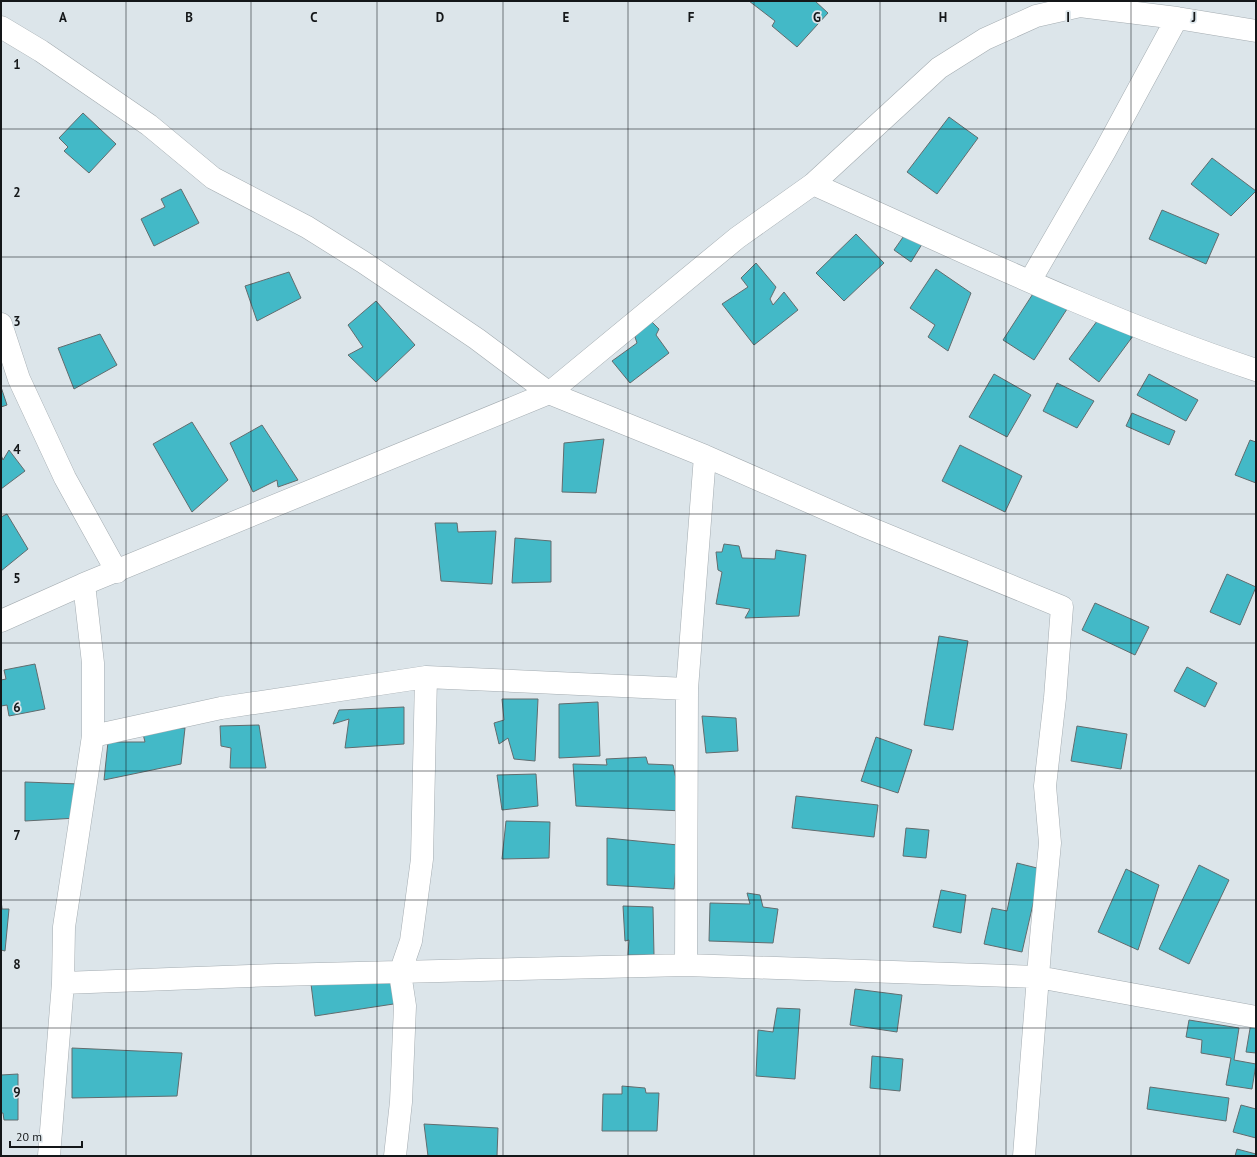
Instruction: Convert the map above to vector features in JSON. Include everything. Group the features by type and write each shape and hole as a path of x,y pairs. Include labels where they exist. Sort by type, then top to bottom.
{"street":[{"path":"1,621 84,584 117,572 549,393 737,238 813,184 939,68 985,39 1036,16 1080,6 1177,18 1256,32"},
{"path":"1030,281 1105,151 1177,18"},
{"path":"1,27 41,51 149,125 213,178 307,227 363,262 478,339 549,393 705,456 862,525 1062,608 1056,698 1045,786 1050,843 1024,1156"},
{"path":"813,184 1030,281 1210,355 1256,370"},
{"path":"1,324 25,393 65,478 117,572"},
{"path":"686,965 688,689 705,456"},
{"path":"49,1156 63,983 64,927 93,736 93,663 84,584"},
{"path":"93,736 221,708 426,677 688,689"},
{"path":"395,1156 401,1102 405,1006 400,973 411,941 422,859 426,677"},
{"path":"63,983 277,975 686,965 1038,976 1256,1017"}],"building":[{"path":"749,1 815,1 828,13 797,47 772,26 775,21"},
{"path":"83,113 116,144 89,173 64,151 68,147 59,138"},
{"path":"949,117 978,138 937,194 907,172"},
{"path":"1212,158 1256,191 1231,216 1191,184"},
{"path":"181,189 199,223 154,246 141,219 165,207 161,199"},
{"path":"1162,210 1219,234 1206,264 1149,239"},
{"path":"908,230 924,241 911,262 894,250"},
{"path":"856,234 884,263 844,301 816,273"},
{"path":"756,263 776,287 770,299 773,305 784,292 798,310 754,345 722,304 748,287 741,278"},
{"path":"936,269 971,293 948,351 928,337 935,325 910,308"},
{"path":"289,272 301,298 257,321 245,286"},
{"path":"1038,286 1069,306 1034,360 1003,340"},
{"path":"376,301 415,345 376,382 348,355 363,347 348,325"},
{"path":"1103,313 1133,336 1099,382 1069,359"},
{"path":"651,321 659,329 656,335 669,353 630,383 612,361 637,343 635,337"},
{"path":"100,334 117,365 74,389 58,348"},
{"path":"994,374 1031,395 1007,437 969,417"},
{"path":"1149,374 1198,400 1186,421 1137,395"},
{"path":"1057,383 1094,401 1077,428 1043,411"},
{"path":"1,387 7,405 1,407"},
{"path":"1132,413 1175,431 1169,445 1126,426"},
{"path":"192,422 228,480 192,512 153,444"},
{"path":"262,425 298,480 278,487 277,480 253,492 230,443"},
{"path":"604,439 596,493 562,492 564,443"},
{"path":"1250,440 1256,442 1256,483 1235,475"},
{"path":"960,445 1022,476 1005,512 942,481"},
{"path":"9,450 25,471 1,489 1,455 3,460"},
{"path":"7,514 28,549 1,571 1,517"},
{"path":"435,523 457,523 458,532 496,531 492,584 441,581"},
{"path":"515,538 551,541 551,582 512,583"},
{"path":"724,544 739,546 742,558 775,559 776,550 806,555 799,616 745,618 750,609 716,604 722,572 718,570 716,552 722,552"},
{"path":"1227,574 1256,587 1240,625 1210,612"},
{"path":"1095,603 1149,627 1135,655 1082,630"},
{"path":"939,636 968,641 953,730 924,725"},
{"path":"35,664 45,709 9,716 7,705 1,706 1,680 6,679 4,670"},
{"path":"1187,667 1217,683 1205,707 1174,691"},
{"path":"502,699 538,699 535,761 514,759 508,738 499,744 494,723 504,720"},
{"path":"598,702 600,756 559,758 559,704"},
{"path":"404,707 404,744 345,748 349,719 333,724 339,710"},
{"path":"702,716 736,718 738,751 706,753"},
{"path":"259,725 266,768 230,768 231,748 221,746 220,726"},
{"path":"1077,726 1127,734 1121,769 1071,761"},
{"path":"185,728 181,764 104,780 108,742 145,742 142,730"},
{"path":"876,737 912,750 898,793 861,781"},
{"path":"646,757 648,764 673,765 683,811 576,806 573,764 607,765 606,759"},
{"path":"536,774 538,806 502,810 497,775"},
{"path":"25,782 79,784 77,818 25,821"},
{"path":"796,796 878,805 874,837 792,828"},
{"path":"506,821 550,822 549,858 502,859"},
{"path":"906,828 929,830 926,858 903,856"},
{"path":"607,838 678,845 674,889 607,885"},
{"path":"1017,863 1041,869 1022,952 984,944 992,908 1007,911"},
{"path":"1199,865 1229,880 1189,964 1159,949"},
{"path":"1126,869 1159,885 1138,950 1098,932"},
{"path":"941,890 966,895 961,933 933,927"},
{"path":"747,893 760,895 763,907 778,909 773,943 709,941 710,903 750,904"},
{"path":"1,900 2,909 9,909 5,951 1,950"},
{"path":"623,906 653,907 654,955 628,955 629,940 625,941"},
{"path":"310,976 400,978 400,1003 315,1016"},
{"path":"855,989 902,995 897,1032 850,1025"},
{"path":"777,1008 800,1009 795,1079 756,1076 758,1030 773,1032"},
{"path":"1252,1017 1256,1018 1256,1053 1246,1052"},
{"path":"1189,1020 1239,1028 1234,1060 1256,1064 1252,1089 1226,1085 1231,1058 1201,1053 1202,1040 1186,1037"},
{"path":"72,1048 182,1053 177,1096 72,1098"},
{"path":"872,1056 903,1059 900,1091 870,1088"},
{"path":"18,1074 18,1120 4,1120 3,1113 1,1113 1,1075"},
{"path":"622,1086 645,1088 646,1093 659,1093 657,1131 602,1131 603,1094 622,1094"},
{"path":"1150,1087 1229,1098 1226,1121 1147,1109"},
{"path":"1241,1105 1256,1109 1256,1138 1233,1132"},
{"path":"424,1124 498,1128 497,1156 428,1156"},
{"path":"1237,1149 1256,1154 1256,1156 1235,1156"}]}
